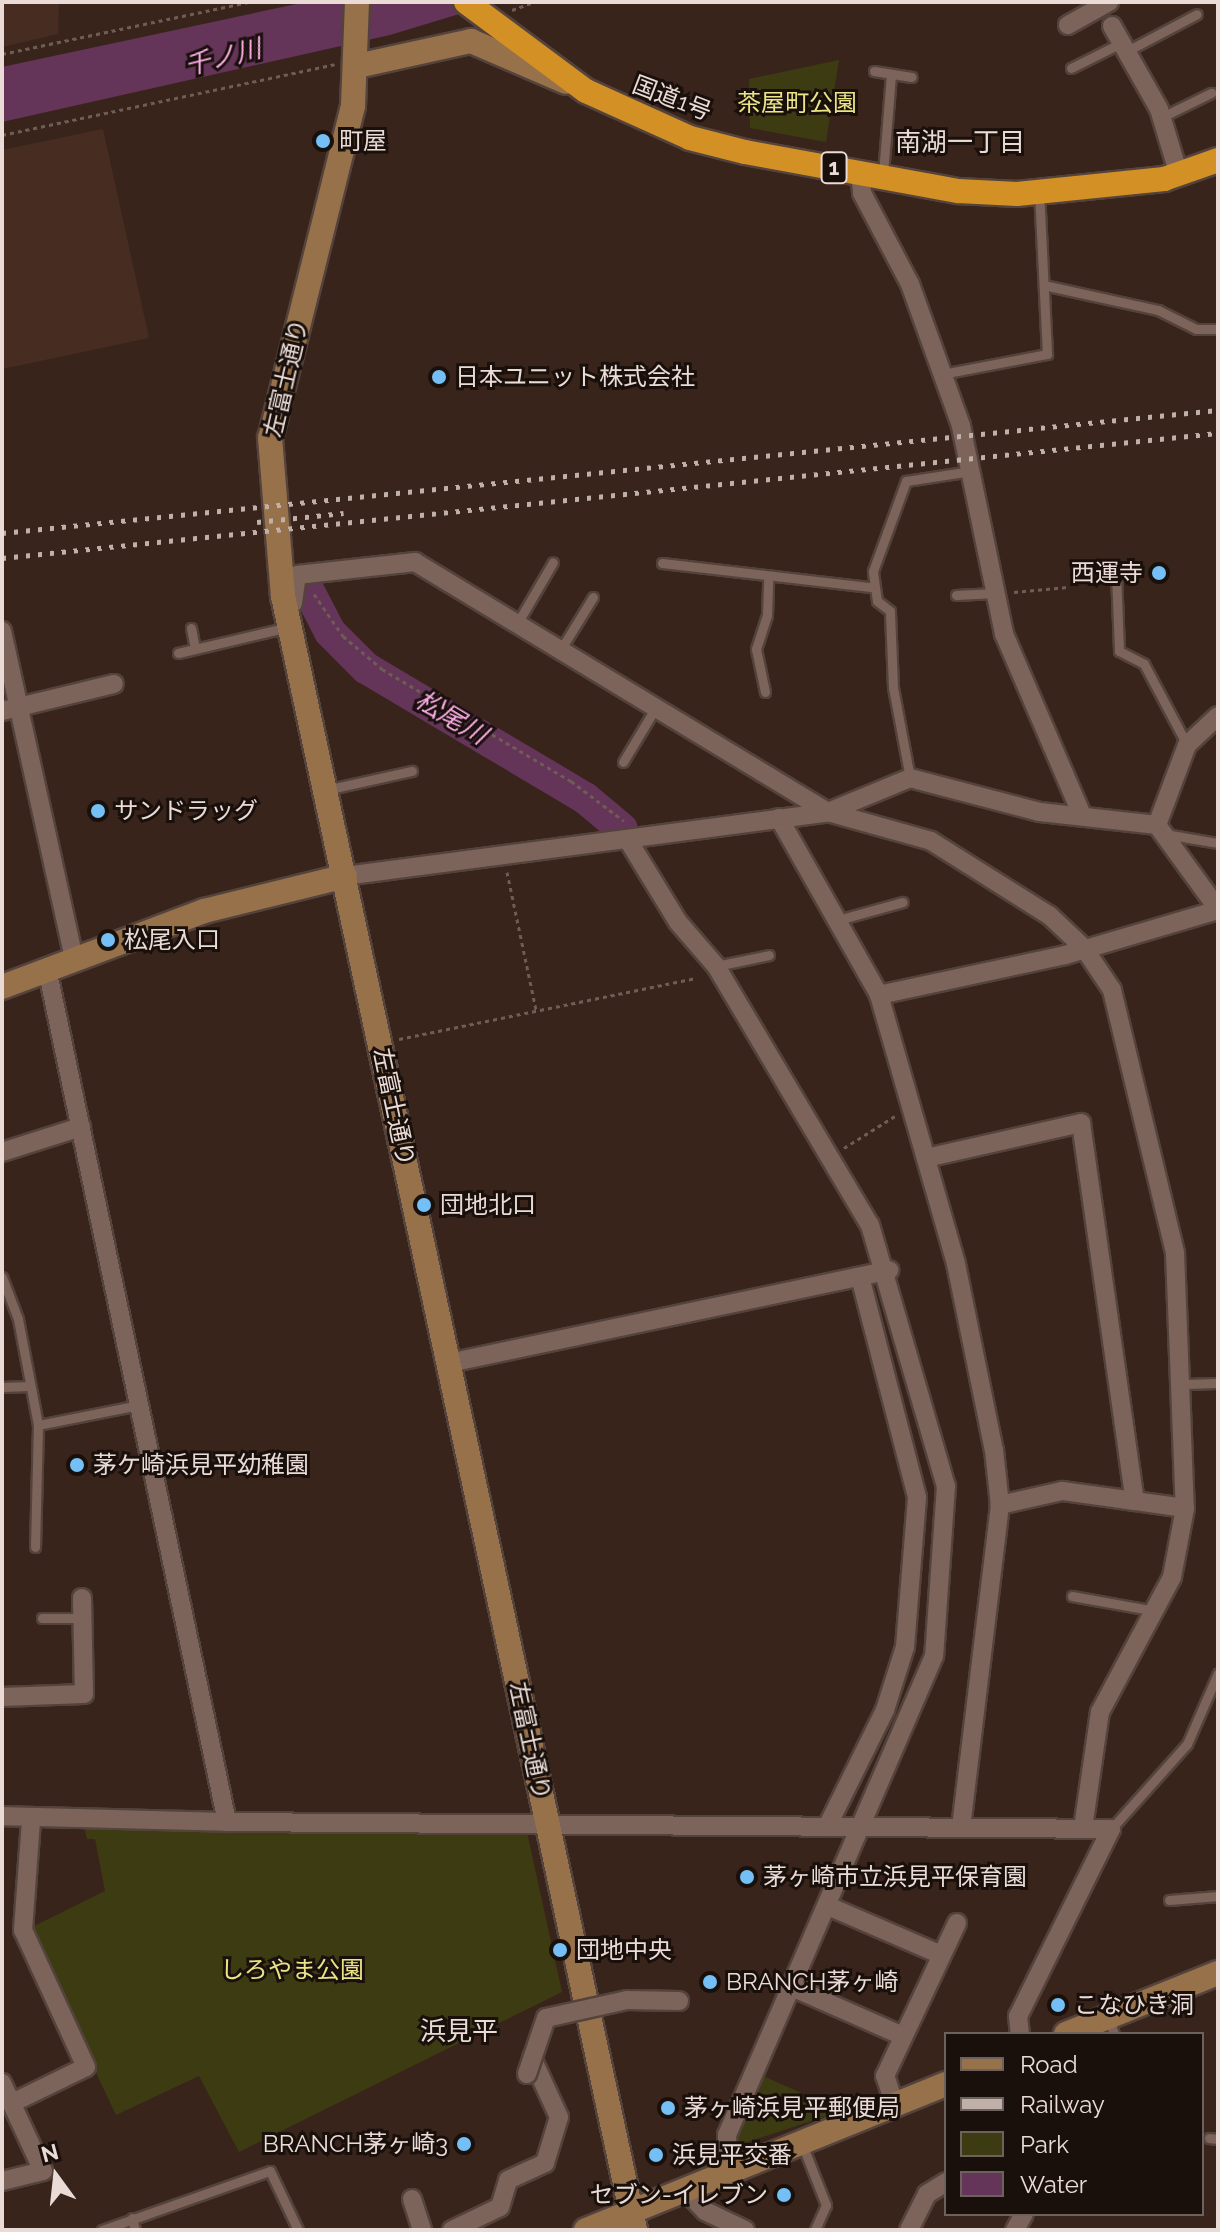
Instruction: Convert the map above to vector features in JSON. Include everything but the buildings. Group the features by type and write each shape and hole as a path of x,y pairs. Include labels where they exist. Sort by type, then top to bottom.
{"highway":[{"name":"国道1号","path":"474,8 586,91 690,138 871,175 1039,193 1179,175 1218,160"}],"street":[{"name":"左富士通り","path":"357,2 351,63 270,438 288,622 633,2221"},
{"path":"1068,25 1109,2"},
{"path":"1112,26 1162,117 1179,175"},
{"path":"351,63 471,41 586,91"},
{"path":"871,175 862,193 910,284 971,471 1004,634 1081,813"},
{"path":"288,622 294,580 305,573 415,562 828,812 931,841 1050,916 1084,948 1112,990 1175,1253 1184,1384 1185,1508 1172,1577 1100,1712 1083,1828"},
{"path":"2,631 11,709 75,962"},
{"path":"11,709 114,684"},
{"path":"1164,830 1187,745 1218,716"},
{"path":"2,987 48,973 204,911 345,876 828,812 910,778 1040,812 1081,813 1164,830 1218,910 1084,948 879,995"},
{"path":"779,818 879,995 971,1325 1000,1505 961,1826"},
{"path":"633,839 678,922 716,966 830,1156 889,1270 946,1486 934,1656 794,1988 727,2135 728,2169"},
{"path":"48,973 227,1822"},
{"path":"926,1158 1081,1123 1135,1501"},
{"path":"2,1152 81,1127"},
{"path":"449,1363 889,1270"},
{"path":"828,1825 885,1710 905,1647 917,1497 860,1277"},
{"path":"1000,1505 1062,1491 1185,1508"},
{"path":"2,1697 84,1694 82,1598"},
{"path":"2,1816 31,1820 1111,1829 1018,2016 1020,2032"},
{"path":"12,2103 86,2067 23,1930 31,1820"},
{"path":"828,1906 941,1955"},
{"path":"895,2106 885,2076 957,1923"},
{"path":"1076,2032 1112,2025 1218,1973"},
{"path":"794,1988 903,2036"},
{"path":"452,2230 480,2224 500,2207 508,2180 545,2163 559,2117 529,2066 546,2018 627,2000 679,2001"},
{"path":"2,2083 43,2171 2,2181"},
{"path":"586,2230 633,2221 683,2188 944,2085"},
{"path":"909,2230 927,2194 944,2183"},
{"path":"683,2188 705,2211 745,2230"},
{"path":"412,2199 422,2230"}],"lane":[{"path":"1071,68 1197,14"},
{"path":"874,71 912,77"},
{"path":"871,175 891,74"},
{"path":"1162,117 1211,93"},
{"path":"939,374 1047,354 1048,286 1039,193"},
{"path":"1048,286 1158,310 1196,329 1218,329"},
{"path":"871,587 906,481 971,471"},
{"path":"518,622 553,562"},
{"path":"662,563 768,580 871,587 890,611 893,687 910,778"},
{"path":"1116,572 1119,651 1144,664 1187,745"},
{"path":"765,692 756,649 767,615 768,580"},
{"path":"956,595 995,593"},
{"path":"561,649 593,597"},
{"path":"178,653 288,622"},
{"path":"191,628 195,649"},
{"path":"623,762 656,706"},
{"path":"326,790 412,771"},
{"path":"1164,830 1218,843"},
{"path":"838,920 903,902"},
{"path":"716,966 769,955"},
{"path":"2,1277 38,1425 35,1547"},
{"path":"1184,1384 1218,1383"},
{"path":"2,1387 30,1386"},
{"path":"38,1425 139,1405"},
{"path":"1072,1596 1155,1611"},
{"path":"42,1618 83,1618"},
{"path":"1111,1829 1187,1744 1218,1673"},
{"path":"1169,1900 1218,1896"},
{"path":"802,2142 826,2205 815,2230"},
{"path":"102,2230 270,2171 298,2230"},
{"path":"132,2218 135,2230"}],"path":[{"path":"2,54 249,2"},
{"path":"508,11 534,2"},
{"path":"2,135 351,63"},
{"path":"305,573 329,619 360,652 571,781 633,839"},
{"path":"995,593 1068,587"},
{"path":"503,857 536,1010"},
{"path":"396,1040 695,978"},
{"path":"830,1156 911,1106"}],"shaded area":[{"path":"2,2 59,2 58,34 2,47"},
{"path":"103,129 149,338 2,369 2,150"}],"green space":[{"name":"茶屋町公園","path":"839,60 826,142 750,128 749,79"},
{"name":"しろやま公園","path":"84,1827 527,1832 562,1992 239,2152 199,2076 116,2115 28,1929 105,1891 95,1839 87,1839"},
{"path":"763,2076 824,2103 830,2115 732,2147"}],"water":[{"name":"千ノ川","path":"306,2 499,2 390,35 2,122 2,67"}],"waterway":[{"name":"松尾川","path":"304,582 330,632 366,668 585,798 622,829"}],"railway":[{"path":"2,533 1218,410"},
{"path":"2,558 1218,433"},
{"path":"257,522 344,513"}],"place":[{"name":"町屋","path":"323,141"},
{"name":"日本ユニット株式会社","path":"439,377"},
{"name":"西運寺","path":"1159,573"},
{"name":"サンドラッグ","path":"98,811"},
{"name":"松尾入口","path":"108,940"},
{"name":"団地北口","path":"424,1205"},
{"name":"茅ケ崎浜見平幼稚園","path":"77,1465"},
{"name":"茅ヶ崎市立浜見平保育園","path":"747,1877"},
{"name":"団地中央","path":"560,1950"},
{"name":"BRANCH茅ヶ崎","path":"710,1982"},
{"name":"こなひき洞","path":"1058,2005"},
{"name":"茅ヶ崎浜見平郵便局","path":"668,2108"},
{"name":"BRANCH茅ヶ崎3","path":"464,2144"},
{"name":"浜見平交番","path":"656,2155"},
{"name":"セブン-イレブン","path":"784,2195"}],"district":[{"name":"南湖一丁目","path":"960,143"},
{"name":"浜見平","path":"459,2032"}]}
